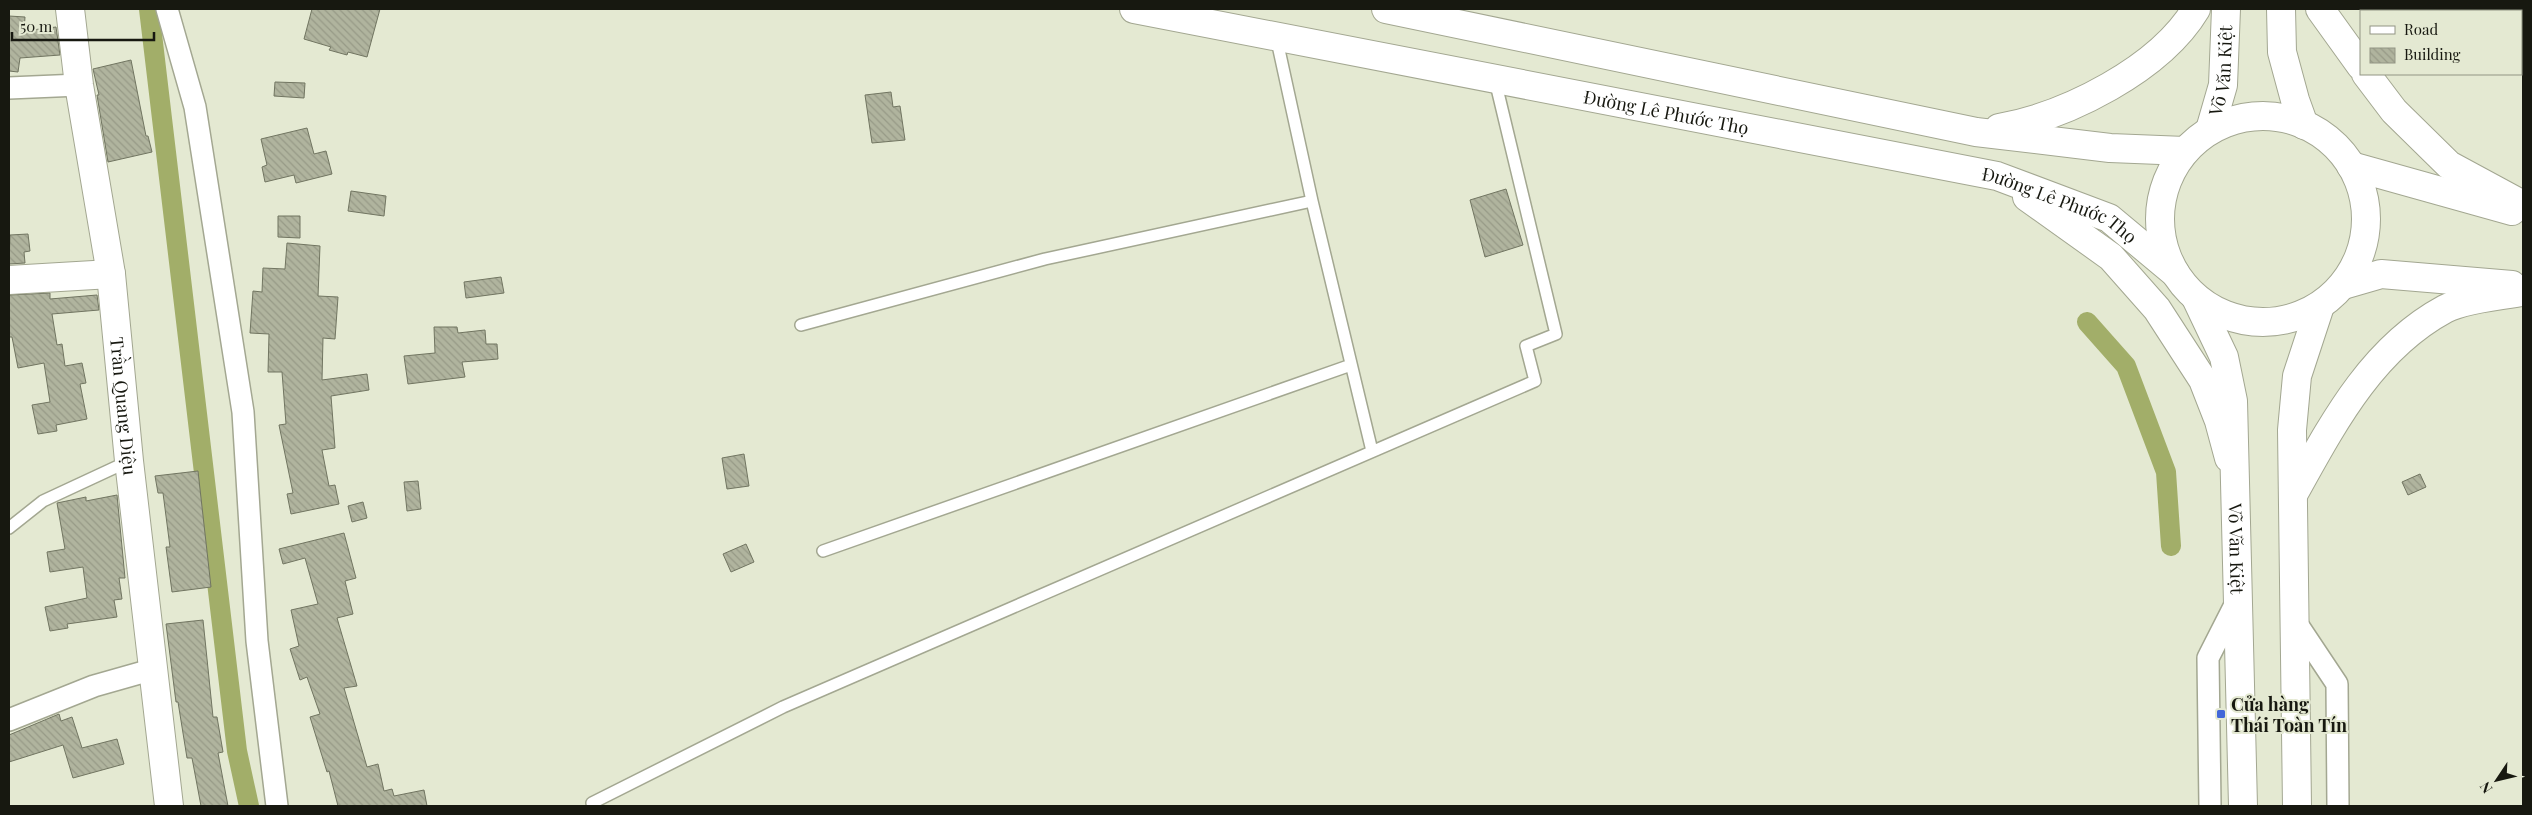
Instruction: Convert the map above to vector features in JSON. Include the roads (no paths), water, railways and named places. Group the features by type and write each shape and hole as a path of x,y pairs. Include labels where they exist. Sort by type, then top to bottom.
{"street":[{"name":"Trần Quang Diệu","path":"70,9 79,85 111,274 128,461 169,806"},
{"path":"167,9 195,108 243,412 257,641 277,806"},
{"name":"Đường Lê Phước Thọ","path":"1134,9 1997,176 2109,218 2175,273"},
{"path":"1386,9 1976,132 2110,148 2185,151"},
{"path":"1976,132 2027,123 2121,81 2165,44 2196,9"},
{"name":"Võ Văn Kiệt","path":"2210,130 2223,85 2226,9"},
{"path":"2281,9 2282,52 2304,125"},
{"path":"2320,9 2360,65"},
{"path":"2367,75 2394,111 2449,165 2523,205"},
{"path":"9,88 79,85"},
{"path":"2273,116 2304,125 2331,142 2351,166 2363,196 2366,227 2359,258 2343,285 2320,306 2290,319 2257,323 2224,315 2196,298 2175,273 2162,243 2160,210 2167,178 2185,151 2210,130 2240,118 2273,116"},
{"path":"2351,166 2523,214"},
{"path":"1997,176 2111,258 2157,309 2202,380 2219,421 2236,480"},
{"path":"9,280 111,274"},
{"path":"2343,285 2381,274 2415,275 2523,286"},
{"path":"2293,496 2340,414 2370,371 2401,339 2446,308 2523,292"},
{"name":"Võ Văn Kiệt","path":"2196,298 2224,357 2233,401 2244,806"},
{"path":"2297,806 2292,430 2297,376 2320,306"},
{"path":"2210,806 2208,658 2238,599"},
{"path":"2295,621 2337,684 2338,806"},
{"path":"9,720 94,686 154,669"}],"lane":[{"path":"1276,36 1312,201 1372,451"},
{"path":"592,803 783,707 1535,381 1526,346 1556,334 1495,80"},
{"path":"801,325 1045,259 1312,201"},
{"path":"823,551 1351,365"},
{"path":"9,528 43,500 128,461"}],"waterway":[{"path":"149,9 237,751 249,806"},
{"path":"2087,322 2126,366 2166,472 2171,546"}],"place":[{"name":"Cửa hàng Thái Toàn Tín","path":"2221,714"}]}
